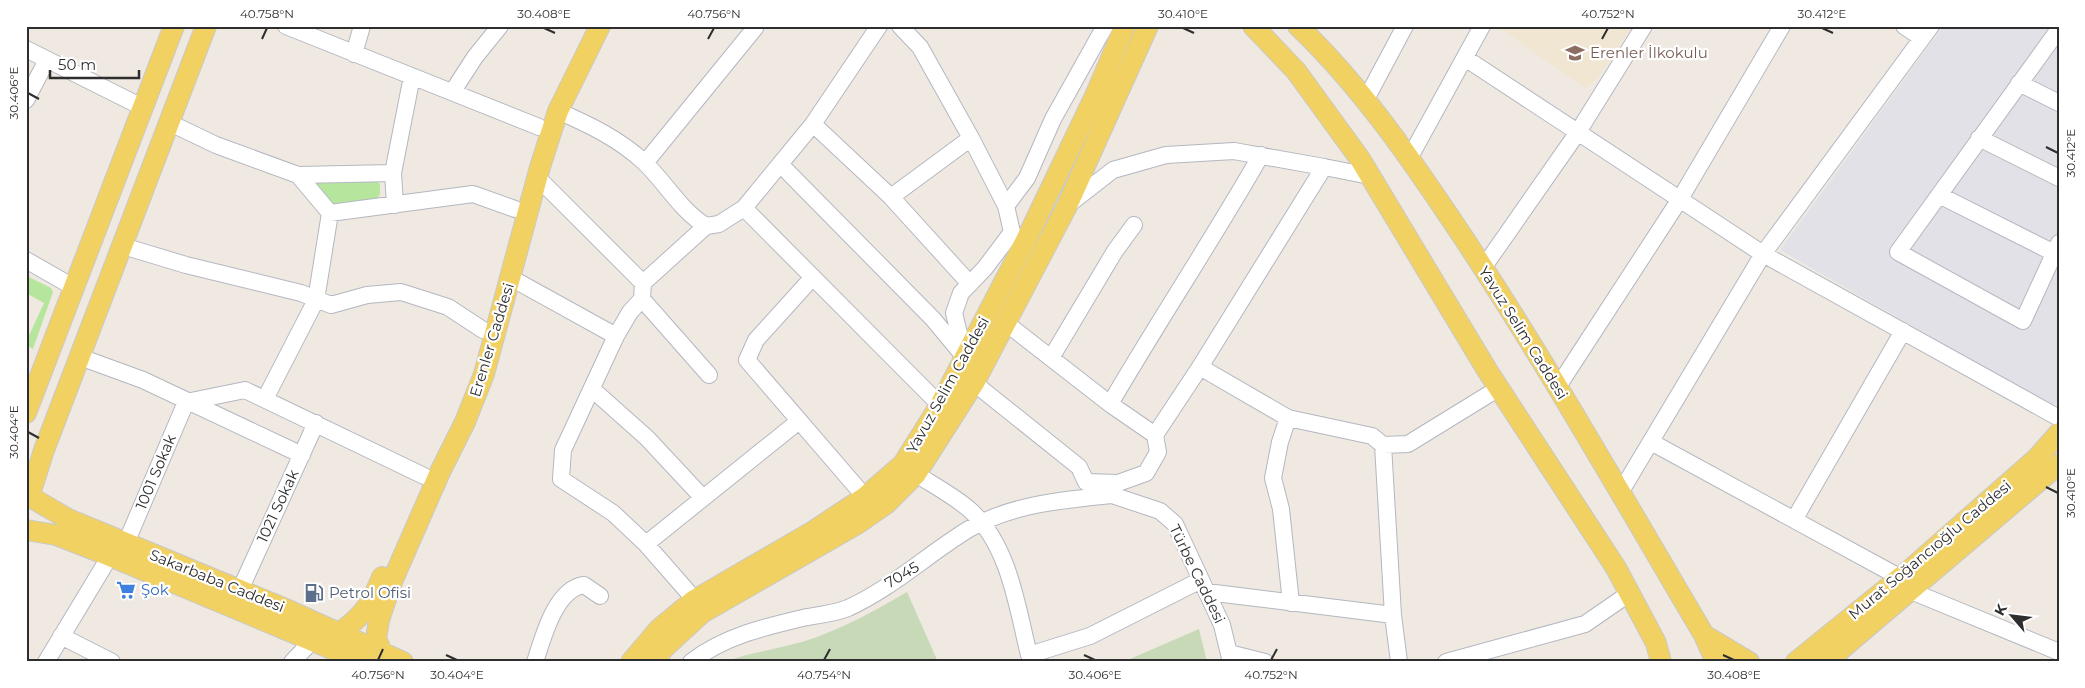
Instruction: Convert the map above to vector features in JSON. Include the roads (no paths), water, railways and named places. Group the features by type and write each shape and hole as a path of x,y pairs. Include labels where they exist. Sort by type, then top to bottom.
{"main road":[{"path":"26,413 174,26"},
{"path":"26,524 31,516 29,494 44,450 206,26"},
{"name":"Erenler Caddesi","path":"340,632 359,620 375,594 424,476 453,416 471,370 483,330 539,127 545,110 585,26"},
{"name":"Erenler Caddesi","path":"381,650 376,639 379,620 391,584 440,472 465,422 484,374 537,177 558,111 600,26"},
{"name":"Yavuz Selim Caddesi","path":"632,662 659,628 693,601 812,532 866,497 903,464 940,405 1026,240 1095,96 1125,26"},
{"name":"Yavuz Selim Caddesi","path":"655,662 669,644 702,613 857,524 886,504 916,474 974,383 1006,323 1066,206 1148,26"},
{"path":"1253,26 1296,71 1370,176 1498,388 1616,568 1656,643 1661,662"},
{"name":"Yavuz Selim Caddesi","path":"1298,26 1327,53 1410,157 1483,268 1704,635 1716,662"},
{"name":"Murat Soğancıoğlu Caddesi","path":"1826,662 2037,458 2059,433"},
{"name":"Murat Soğancıoğlu Caddesi","path":"1796,662 1906,584 2059,464"},
{"name":"Sakarbaba Caddesi","path":"29,494 68,520 340,632 403,662"},
{"name":"Sakarbaba Caddesi","path":"26,530 56,535 110,556 363,662"},
{"path":"1704,635 1749,662"}],"street":[{"path":"286,26 539,127"},
{"path":"354,54 362,26"},
{"path":"453,92 475,57 500,26"},
{"path":"645,163 755,28 754,26"},
{"path":"693,601 688,592 646,544 613,513 561,479 563,450 616,336 642,291 706,226 719,224 744,208 813,124 879,26"},
{"path":"900,26 920,47 971,138 1006,206 1012,232 985,268 961,294 954,313 965,358"},
{"path":"1006,206 1027,178 1054,119 1105,26"},
{"path":"1365,101 1405,26"},
{"path":"1410,157 1482,26"},
{"path":"1483,268 1578,132 1644,26"},
{"path":"1557,388 1680,199 1782,26"},
{"path":"1620,493 1763,254 1927,32 1904,26"},
{"path":"1939,195 2056,248 2023,321 1898,252 1979,138 2059,29"},
{"path":"26,48 144,108"},
{"path":"1465,58 1763,254 2059,418"},
{"path":"26,100 47,60"},
{"path":"395,205 393,173 412,76"},
{"path":"2019,83 2059,103"},
{"path":"558,111 595,127 621,143 645,163 691,216 706,226"},
{"path":"170,123 216,145 298,175 393,173"},
{"path":"813,124 891,197 970,284"},
{"path":"891,197 971,138"},
{"path":"1979,138 2059,178"},
{"path":"1066,206 1113,170 1166,155 1234,151 1324,166 1370,176"},
{"path":"1110,404 1261,155"},
{"path":"780,164 933,319 965,358"},
{"path":"1154,435 1200,367 1324,166"},
{"path":"265,399 316,300 330,214 298,175"},
{"path":"537,177 642,291 709,375"},
{"path":"330,214 474,194 515,209"},
{"path":"744,208 940,405"},
{"path":"1052,358 1115,251 1134,224"},
{"path":"123,246 301,293 331,305 367,295 401,292 448,307 483,330"},
{"path":"26,260 75,288"},
{"path":"813,277 756,340 747,360 866,497"},
{"path":"511,278 616,336"},
{"path":"1006,323 1110,404 1154,435 1158,452 1146,474 1118,483 1086,482"},
{"path":"1794,520 1903,331"},
{"path":"80,357 143,380 186,402 302,455"},
{"path":"1200,367 1288,418 1372,436 1383,445 1408,444 1498,388"},
{"name":"Türbe Caddesi","path":"974,383 1079,467 1086,482 1112,495 1160,511 1175,524 1222,625 1230,657"},
{"path":"592,389 647,438 703,498"},
{"path":"186,402 245,390 424,476"},
{"name":"1001 Sokak","path":"126,543 186,402"},
{"path":"1288,418 1280,442 1274,478 1281,509 1291,603"},
{"path":"646,544 799,421"},
{"name":"1021 Sokak","path":"240,590 316,423"},
{"path":"1651,442 1906,584 2059,652"},
{"path":"1383,445 1393,616 1400,662"},
{"path":"916,474 970,510 982,523 1002,555 1029,654 1090,636 1204,586 1291,603 1393,616"},
{"name":"7045","path":"691,662 705,651 763,627 847,609 920,565 969,529 1006,512 1061,500 1112,495"},
{"path":"46,662 110,556"},
{"path":"535,662 556,606 576,586 584,585 600,596"},
{"path":"1446,662 1585,624 1630,593"},
{"path":"61,636 112,662"},
{"path":"292,662 313,640"},
{"path":"1230,657 1265,662"}],"place":[{"name":"Erenler İlkokulu","path":"1575,53"},
{"name":"Şok","path":"126,590"},
{"name":"Petrol Ofisi","path":"314,593"}]}
